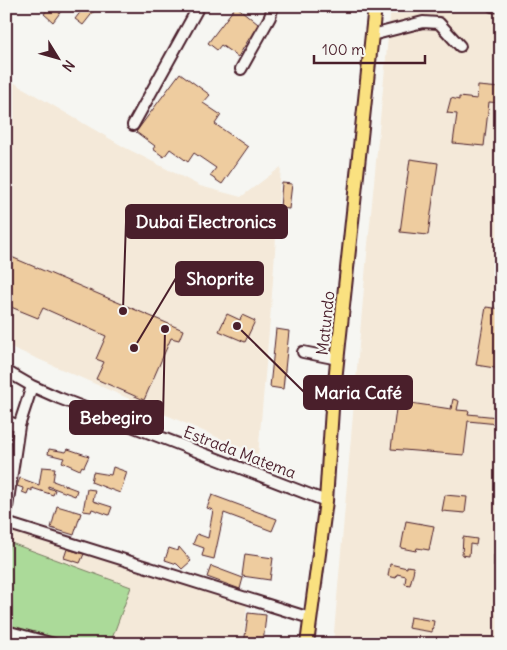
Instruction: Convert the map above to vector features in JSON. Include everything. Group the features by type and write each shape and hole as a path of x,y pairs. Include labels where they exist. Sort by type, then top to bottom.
{"main road":[{"name":"Matundo","path":"307,644 326,500 332,410 375,6"}],"street":[{"path":"133,125 199,6"},
{"path":"241,69 270,17 273,6"},
{"path":"492,6 501,8"},
{"path":"372,35 423,22 439,23 460,46"},
{"path":"303,352 338,359"},
{"name":"Estrada Matema","path":"6,371 32,386 59,398 326,500"},
{"path":"6,514 19,426 32,386"},
{"path":"6,421 19,426"},
{"path":"6,523 310,618"},
{"path":"6,631 54,644"}],"shaded area":[{"path":"391,6 501,6 501,644 333,644"},
{"path":"6,78 124,147 200,186 241,197 281,167 258,455 6,345"},
{"path":"6,528 247,604 243,644 6,644"}],"green space":[{"path":"11,543 131,587 110,644 30,644 6,635 6,555"}],"building":[{"path":"50,6 65,6 53,22 44,14"},
{"path":"85,6 98,6 83,25 75,19"},
{"path":"236,6 258,24 238,57 221,45 217,50 208,43"},
{"path":"180,73 210,95 203,103 221,115 215,124 248,147 222,184 210,176 216,168 194,153 188,162 170,149 164,157 153,149 155,146 136,132"},
{"path":"478,86 501,88 501,103 489,102 484,146 453,143 457,114 447,113 451,98 459,100 459,97 477,99"},
{"path":"410,159 438,163 428,235 400,232"},
{"path":"282,183 292,184 289,209 280,208"},
{"path":"9,256 183,330 179,340 171,338 144,400 96,379 104,362 96,359 106,336 43,308 38,318 11,307 6,316 6,262"},
{"path":"486,307 501,309 498,343 501,343 501,369 476,365"},
{"path":"227,314 240,320 242,315 255,321 245,342 219,331"},
{"path":"276,329 289,331 283,389 270,387"},
{"path":"453,399 459,401 457,410 469,411 468,414 498,417 498,424 468,421 464,455 391,449 397,401 451,409"},
{"path":"49,449 66,452 68,449 89,456 84,467 82,466 80,470 62,462 64,458 48,454"},
{"path":"42,467 55,468 53,481 77,490 75,496 48,486 48,488 55,490 53,495 32,488 32,491 29,489 27,494 22,492 23,488 17,486 20,478 39,485"},
{"path":"113,467 127,472 120,493 91,482 93,472 111,475"},
{"path":"87,489 95,490 93,501 112,507 109,515 92,509 91,512 83,511"},
{"path":"212,495 277,519 272,531 224,513 214,559 202,556 204,548 193,544 197,534 208,538 213,510 207,508"},
{"path":"445,495 467,497 465,513 442,511"},
{"path":"57,506 81,513 74,535 51,528"},
{"path":"406,521 434,526 429,550 417,548 416,551 401,548"},
{"path":"463,537 477,539 476,545 470,544 469,556 462,555"},
{"path":"179,547 191,561 182,569 177,564 165,560 169,548 178,551"},
{"path":"67,549 84,554 80,563 64,558"},
{"path":"245,554 273,558 270,580 242,576"},
{"path":"494,555 501,555 501,567 494,566"},
{"path":"390,564 407,568 407,566 413,567 410,585 405,584 406,576 397,574 396,578 388,576"},
{"path":"211,566 243,578 240,589 207,577"},
{"path":"248,613 266,615 263,644 244,644"},
{"path":"410,617 434,621 432,632 408,628"}],"place":[{"name":"Dubai Electronics","path":"123,311"},
{"name":"Maria Café","path":"237,326"},
{"name":"Bebegiro","path":"165,329"},
{"name":"Shoprite","path":"134,348"}]}
